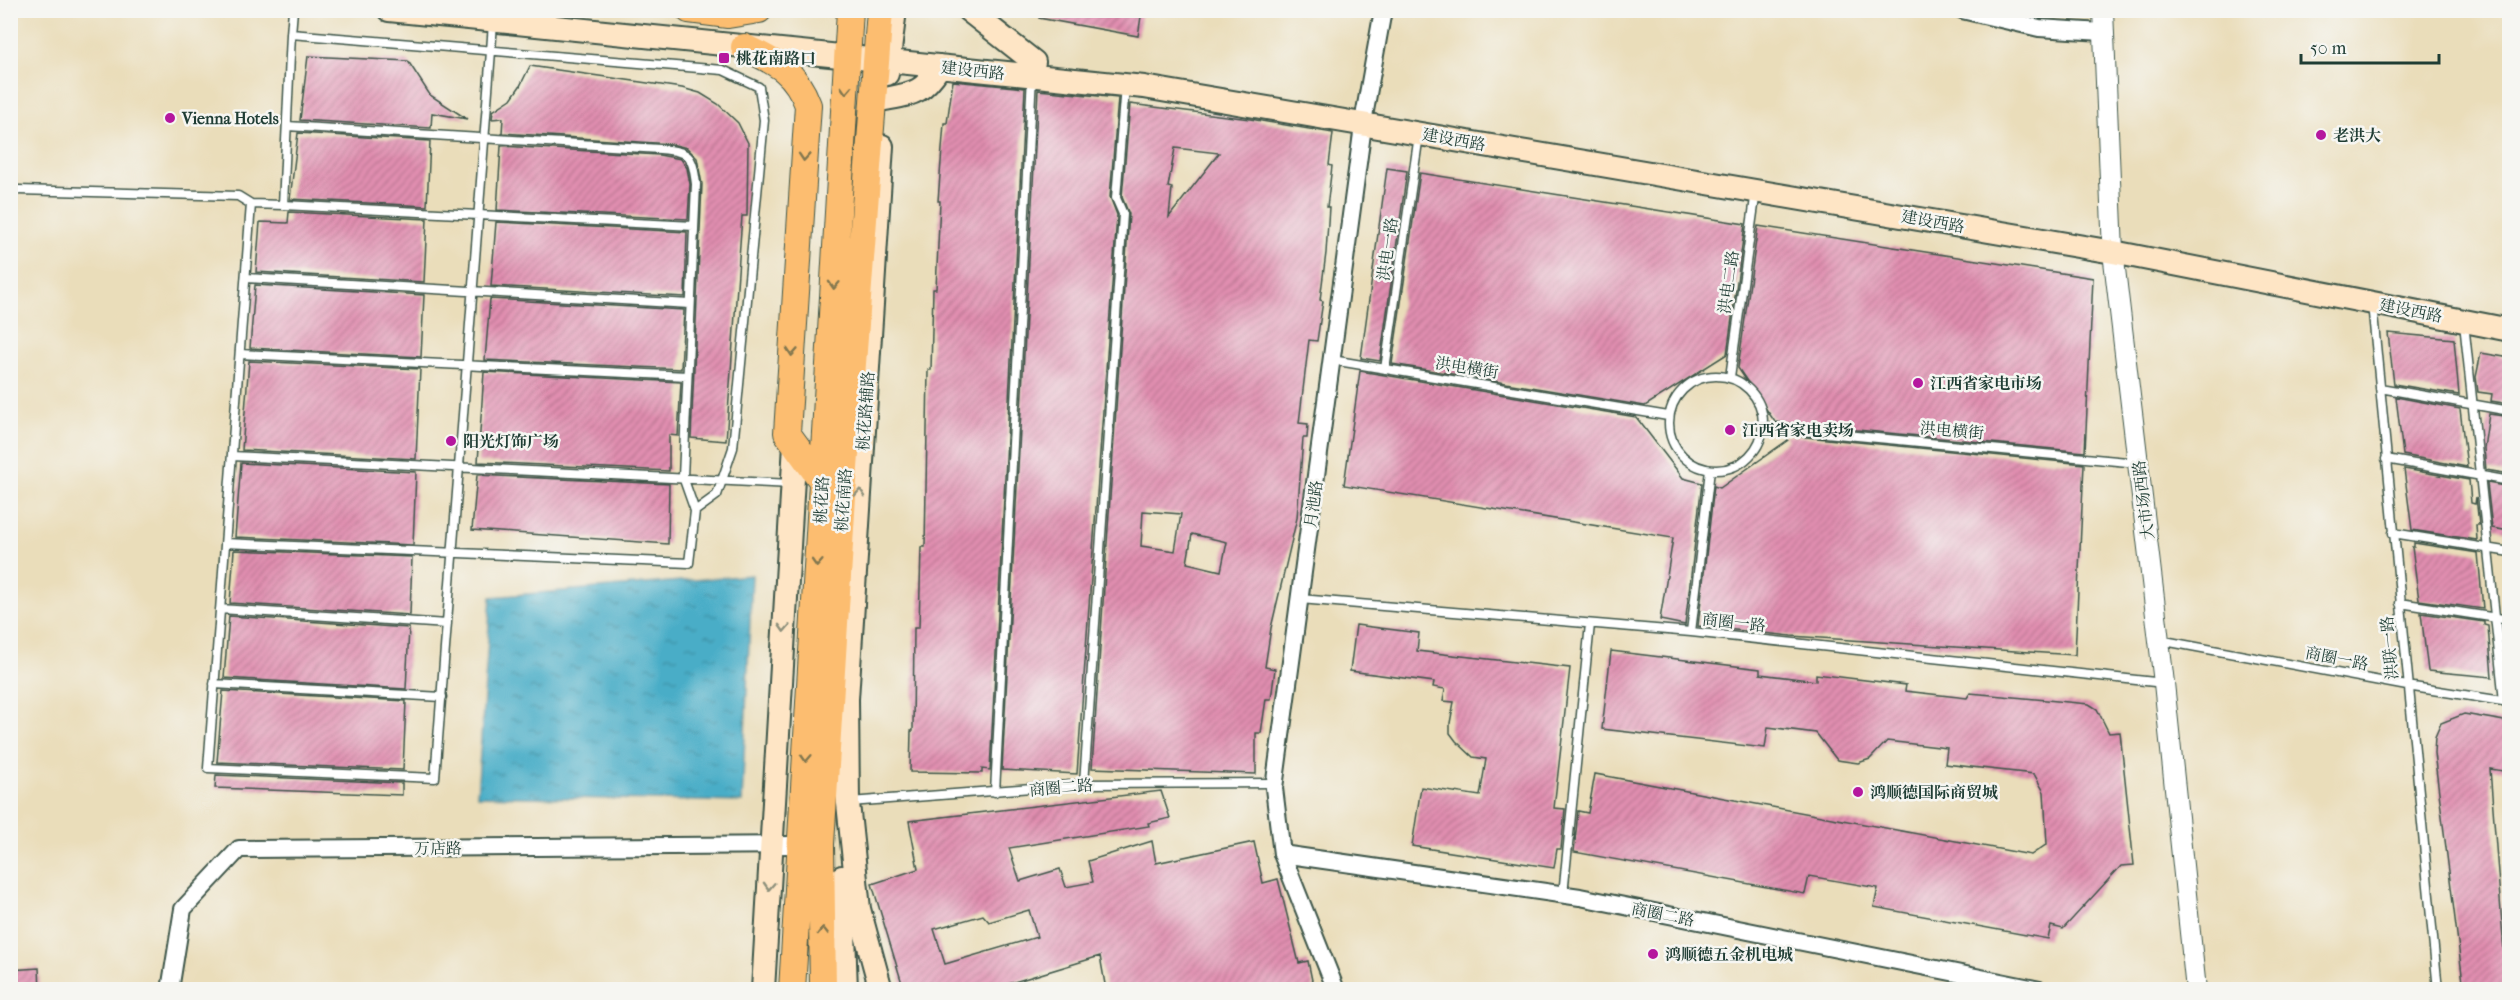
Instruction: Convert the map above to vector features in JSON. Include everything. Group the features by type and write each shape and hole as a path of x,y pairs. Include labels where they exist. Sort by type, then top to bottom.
{"main road":[{"name":"建设西路","path":"389,10 744,46 848,50"},
{"name":"建设西路","path":"521,10 848,50 1033,69 1125,85 1365,117 1419,133 1756,191 2113,245 2372,303 2510,330"},
{"path":"689,10 728,15 759,10"},
{"name":"桃花路","path":"792,990 801,845 833,481 850,10"},
{"name":"桃花南路","path":"823,990 821,844 833,481 883,54 880,10"},
{"name":"桃花路辅路","path":"881,990 859,909 848,803 847,699 885,99 883,54 895,10"},
{"path":"968,10 1033,69"},
{"path":"744,46 782,66 802,90 808,105 787,433 795,444 833,481 846,990"},
{"name":"建设西路","path":"883,54 940,66 1146,74 1365,117 2113,245 2510,316"},
{"path":"885,99 912,93 927,86 940,66"},
{"path":"763,990 795,444"}],"street":[{"name":"月池路","path":"1336,990 1282,854 1275,783 1365,117 1383,10"},
{"path":"1962,10 2039,28 2102,32"},
{"name":"大市场西路","path":"2103,10 2102,32 2113,245 2164,683 2196,990"},
{"name":"万店路","path":"170,990 183,909 238,849 801,845"},
{"name":"商圈二路","path":"1282,854 1563,895 2040,990"}],"lane":[{"path":"283,205 293,10"},
{"path":"251,204 208,768 435,778 494,21"},
{"path":"291,34 723,70 759,87 764,120 733,448 717,495 695,511"},
{"path":"995,792 1033,69"},
{"path":"1084,784 1123,214 1116,198 1125,85"},
{"path":"225,543 689,563 695,511 683,477 696,184 693,160 683,152 287,126"},
{"name":"洪电一路","path":"1385,369 1419,133"},
{"path":"18,190 238,196 251,204 694,226"},
{"name":"洪电二路","path":"1730,377 1756,191"},
{"path":"246,278 690,304"},
{"name":"洪联一路","path":"2372,303 2438,990"},
{"path":"2464,321 2495,618 2507,702"},
{"path":"240,354 687,376"},
{"name":"洪电横街","path":"1332,360 1668,416"},
{"path":"1713,375 1730,377 1744,384 1756,396 1762,411 1763,427 1760,442 1751,455 1725,470 1710,470 1695,466 1678,451 1668,431 1668,416 1673,400 1683,387 1697,379 1713,375"},
{"path":"2380,388 2510,411"},
{"name":"洪电横街","path":"1763,427 2138,463"},
{"path":"232,456 792,484"},
{"path":"2386,459 2510,481"},
{"path":"1692,632 1710,470"},
{"path":"2393,533 2510,552"},
{"name":"商圈一路","path":"1300,599 1692,632 2164,683"},
{"path":"2400,603 2510,620"},
{"path":"220,609 447,624"},
{"path":"1563,895 1590,624"},
{"name":"商圈一路","path":"2159,640 2507,702"},
{"path":"214,684 442,697"},
{"name":"商圈二路","path":"848,803 1084,784 1275,783"}],"water":[{"path":"752,575 742,802 477,796 491,597"}],"building":[{"path":"1039,10 1142,10 1138,36 1039,18"},
{"path":"308,56 408,61 430,95 467,119 432,113 431,128 300,120"},
{"path":"530,66 682,88 700,93 718,104 738,123 748,143 747,216 742,216 726,441 691,438 702,184 697,158 687,148 671,144 502,133 503,118 492,119 493,111 511,99"},
{"path":"953,81 1025,88 990,770 982,769 982,773 910,772 911,731 913,731 914,628 919,628 921,547 925,547 928,370 931,370 933,289 936,289 940,201 938,201 944,123 947,123"},
{"path":"1038,90 1118,98 1110,197 1117,215 1077,774 1002,770"},
{"path":"1130,104 1250,119 1333,133 1329,165 1332,166 1327,207 1329,207 1326,253 1320,300 1323,301 1317,341 1309,340 1299,423 1308,424 1307,438 1303,438 1297,518 1271,628 1265,667 1275,669 1271,699 1266,699 1261,733 1256,733 1256,774 1092,768 1129,214 1122,197","holes":["1175,148 1219,153 1169,217 1172,188 1168,187","1143,511 1181,514 1175,551 1141,546","1192,534 1227,542 1221,571 1187,563"]},
{"path":"298,133 430,141 427,206 290,199"},
{"path":"501,146 659,155 681,159 687,168 690,184 688,219 497,210"},
{"path":"1387,168 1407,171 1380,361 1361,358"},
{"path":"1420,173 1745,224 1727,354 1645,406 1392,364"},
{"path":"289,212 427,219 424,282 256,272 260,222 288,223"},
{"path":"496,222 687,232 685,297 491,286"},
{"path":"1758,226 2093,278 2085,452 1775,422 1738,368"},
{"path":"255,285 424,295 421,357 250,348"},
{"path":"490,299 684,310 681,369 485,360"},
{"path":"2388,333 2454,339 2459,395 2394,384"},
{"path":"2481,353 2510,358 2510,404 2491,401 2492,394 2478,392 2476,377"},
{"path":"249,361 420,369 416,459 242,450"},
{"path":"1360,371 1636,417 1683,478 1702,483 1685,625 1660,620 1673,538 1344,485"},
{"path":"484,372 681,382 678,436 669,435 669,471 478,462"},
{"path":"2396,397 2460,409 2467,467 2403,455"},
{"path":"2489,414 2510,417 2510,474 2486,470 2484,448"},
{"path":"1785,435 2084,464 2075,655 1791,636 1698,626 1714,486 1720,488 1788,440"},
{"path":"241,463 416,472 413,545 235,537"},
{"path":"2404,469 2469,480 2471,503 2475,504 2476,497 2479,525 2476,525 2477,540 2412,530"},
{"path":"477,475 669,484 668,544 472,530"},
{"path":"2487,483 2510,487 2510,531 2492,528"},
{"path":"2414,543 2478,553 2483,609 2419,600 2412,547"},
{"path":"234,550 412,557 410,615 230,603"},
{"path":"2421,613 2484,622 2484,625 2488,626 2492,677 2428,671"},
{"path":"229,616 409,628 406,689 224,678"},
{"path":"1356,625 1419,633 1417,651 1570,668 1554,808 1565,809 1561,849 1557,849 1554,868 1412,846 1421,787 1480,796 1486,759 1473,757 1450,733 1454,702 1443,701 1445,689 1433,687 1434,682 1350,671"},
{"path":"1611,651 1760,669 1760,674 1816,681 1816,674 1906,685 1905,691 1967,698 1970,693 2089,704 2097,709 2109,733 2120,732 2134,865 2121,866 2063,929 2051,926 2048,939 1874,907 1878,888 1809,876 1805,894 1574,852 1578,811 1588,813 1595,774 2031,855 2047,844 2044,792 2034,774 1945,764 1947,748 1887,741 1870,759 1858,763 1837,760 1816,733 1768,727 1765,748 1602,729"},
{"path":"223,691 406,701 403,770 217,762"},
{"path":"2464,714 2510,722 2510,772 2490,769 2507,990 2464,990 2434,753 2435,737 2441,723"},
{"path":"216,775 402,783 402,795 215,788"},
{"path":"1161,791 1170,818 1148,823 1149,826 1009,848 1020,881 1060,869 1066,887 1093,882 1088,861 1152,841 1156,863 1254,842 1263,883 1278,879 1299,963 1308,961 1314,990 1106,990 1100,956 988,990 904,990 872,884 918,869 909,821","holes":["1029,910 1037,937 945,964 934,929 983,915 989,922"]},
{"path":"39,968 40,990 10,990 10,970"}],"place":[{"name":"桃花南路口","path":"724,58"},
{"name":"Vienna Hotels","path":"170,118"},
{"name":"老洪大","path":"2321,135"},
{"name":"江西省家电市场","path":"1918,383"},
{"name":"江西省家电卖场","path":"1730,430"},
{"name":"阳光灯饰广场","path":"451,441"},
{"name":"鸿顺德国际商贸城","path":"1858,792"},
{"name":"鸿顺德五金机电城","path":"1653,954"}]}
